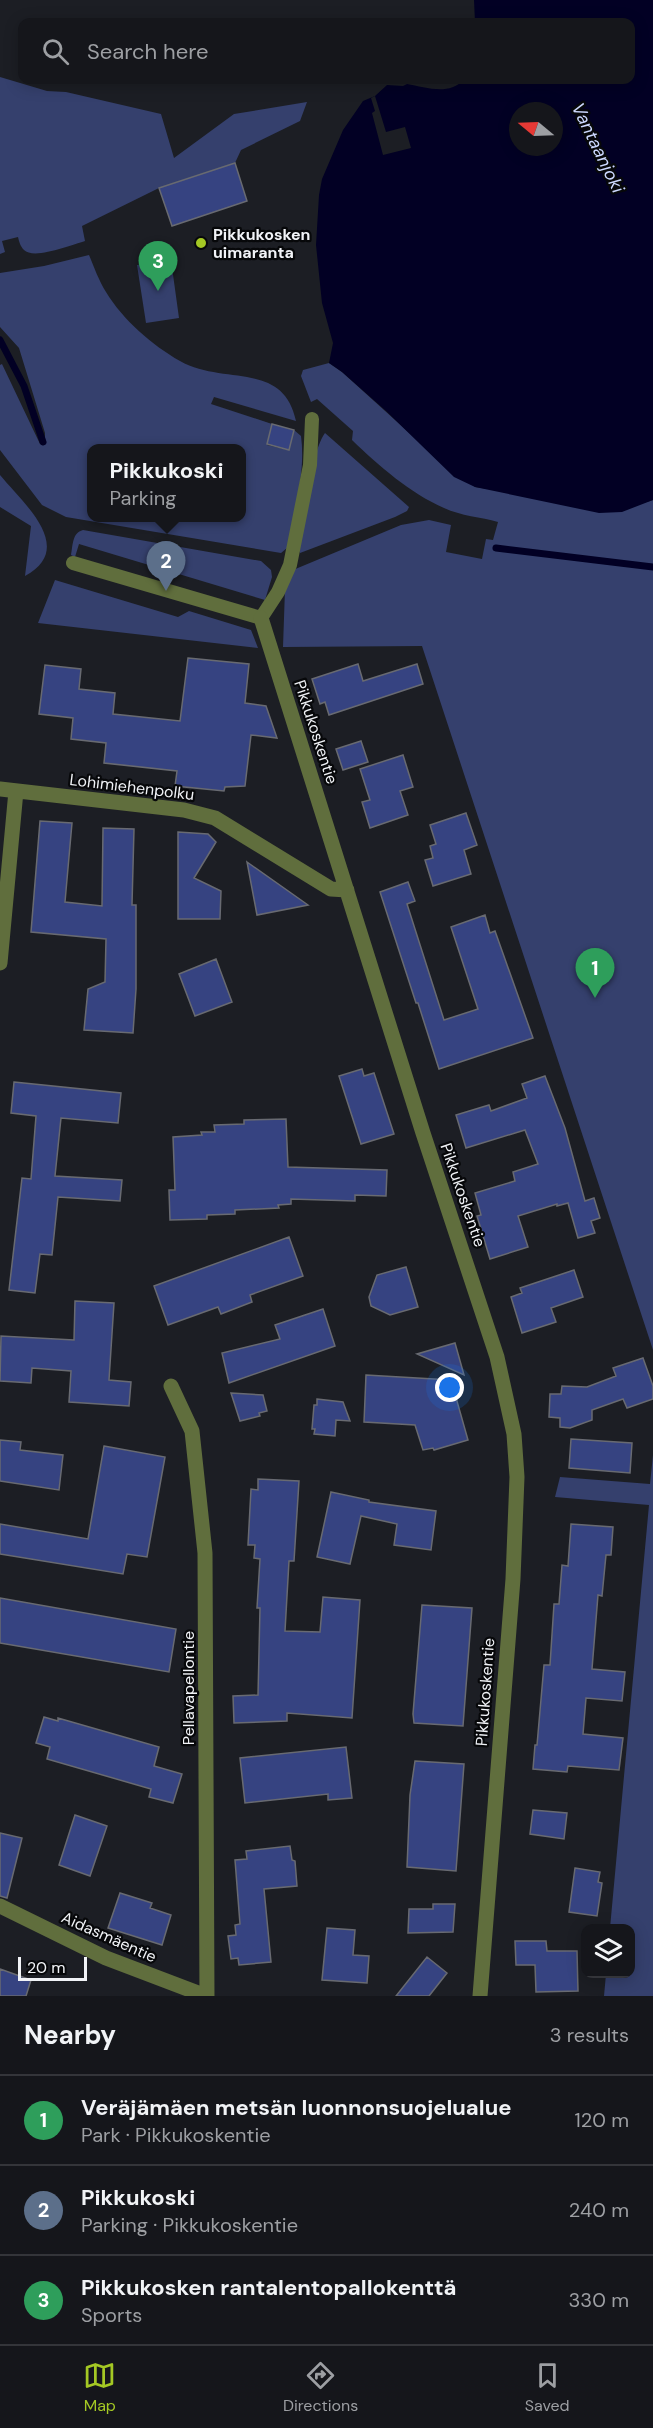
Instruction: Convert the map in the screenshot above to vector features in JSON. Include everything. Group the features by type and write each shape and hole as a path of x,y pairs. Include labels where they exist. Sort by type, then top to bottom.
{"street":[{"name":"Pikkukoskentie","path":"261,618 423,1133 497,1357 514,1434 518,1477 513,1578 480,1996"},
{"name":"Lohimiehenpolku","path":"0,789 204,814 233,829 331,889 347,890"},
{"path":"0,963 16,791"},
{"name":"Pellavapellontie","path":"171,1386 192,1431 205,1553 207,1996"},
{"name":"Aidasmäentie","path":"0,1906 106,1958 207,1996"}],"lane":[{"path":"73,562 261,618 278,592 290,564 310,465 312,419"}],"shaded area":[{"path":"0,77 47,91 66,92 161,114 174,158 234,114 307,102 300,121 241,150 235,163 159,188 82,226 85,241 44,253 29,253 24,250 18,237 2,241 5,252 0,254"},
{"path":"89,255 101,283 113,302 139,331 159,347 180,361 197,368 250,378 279,389 289,402 296,421 214,397 211,404 272,424 267,445 288,450 294,430 301,436 301,478 287,548 281,553 96,522 246,522 246,444 87,444 87,521 66,517 42,505 0,450 0,365 2,364 40,444 45,445 45,433 19,348 0,327 0,273 44,266"},
{"path":"171,260 179,318 146,323 137,265"},
{"path":"329,363 475,487 640,504 653,500 653,1350 422,646 283,647 285,589 293,570 401,525 429,520 451,525 446,552 482,559 486,539 493,540 498,522 464,515 431,502 395,478 362,450 352,440 353,431 317,399 311,402 301,376 303,370"},
{"path":"325,433 409,507 407,511 395,517 300,553 305,506 315,456"},
{"path":"0,475 32,512 46,539 46,552 40,565 25,576 31,526 0,507"},
{"path":"83,530 261,561 271,570 272,577 265,600 79,544 75,557 71,555 74,540"},
{"path":"55,580 178,617 189,611 251,630 258,648 38,623"},
{"path":"653,1455 653,1996 604,1996 606,1978 635,1978 635,1924 610,1924 649,1505 555,1497 560,1477 650,1484"}],"water":[{"name":"Vantaanjoki","path":"474,0 653,0 653,500 622,512 599,513 475,487 454,477 386,411 329,363 333,343 322,303 316,245 319,195 322,179 343,130 363,101 375,96 387,85 407,84 429,88 451,88 458,84 635,84 635,18 475,18"}],"pier":[{"path":"375,96 386,132 405,127 411,148 383,155 372,113 375,111 371,98"}],"building":[{"path":"235,163 247,201 172,226 159,188"},
{"path":"272,424 294,430 289,450 267,444"},
{"path":"188,658 249,664 245,703 266,706 277,738 251,735 245,786 225,787 224,791 175,786 177,771 104,763 106,743 71,739 73,718 39,714 45,665 81,669 79,689 115,693 113,714 180,721"},
{"path":"358,664 363,681 417,664 423,684 329,715 325,702 320,704 312,679"},
{"path":"361,741 368,762 343,770 336,749"},
{"path":"403,755 413,787 400,791 408,815 370,828 362,802 370,800 360,769"},
{"path":"466,813 477,845 464,850 471,874 433,886 425,860 433,858 430,846 436,844 430,825"},
{"path":"40,821 72,823 65,902 102,906 103,828 134,829 132,905 136,905 136,989 133,1033 84,1030 88,989 105,982 106,939 31,932"},
{"path":"178,832 208,834 216,842 194,878 221,891 220,919 178,919"},
{"path":"247,862 308,905 257,915"},
{"path":"408,882 415,901 407,904 444,1020 478,1009 451,927 485,915 490,933 495,931 533,1038 439,1069 380,892"},
{"path":"216,959 232,1002 195,1016 179,974"},
{"path":"362,1069 364,1076 374,1073 394,1134 361,1144 339,1076"},
{"path":"545,1076 565,1128 585,1201 594,1198 600,1218 591,1221 595,1233 578,1238 568,1203 557,1206 557,1204 518,1216 528,1247 490,1259 477,1216 481,1215 475,1193 515,1181 513,1172 538,1164 525,1130 466,1148 456,1115 489,1105 491,1111 527,1098 522,1084"},
{"path":"14,1082 121,1093 118,1123 61,1118 55,1176 122,1180 120,1201 58,1197 52,1255 40,1254 35,1293 9,1290 22,1178 31,1179 36,1116 11,1113"},
{"path":"286,1119 288,1167 387,1170 386,1196 355,1195 355,1201 291,1199 291,1204 278,1205 279,1208 235,1210 235,1214 207,1215 207,1219 170,1220 169,1190 175,1190 173,1137 215,1132 214,1125 244,1124 244,1120"},
{"path":"289,1237 303,1276 250,1295 252,1302 221,1314 218,1307 168,1325 154,1286"},
{"path":"406,1267 418,1307 390,1315 371,1306 369,1297 377,1275"},
{"path":"574,1270 583,1297 551,1308 556,1322 522,1333 511,1297 522,1293 520,1288"},
{"path":"75,1301 114,1303 109,1380 131,1382 129,1406 69,1402 71,1371 32,1368 31,1383 0,1381 1,1336 74,1340"},
{"path":"323,1309 335,1346 229,1383 222,1353 280,1339 275,1325"},
{"path":"455,1343 464,1375 417,1354"},
{"path":"643,1358 653,1386 653,1399 627,1408 623,1399 592,1410 592,1420 570,1428 560,1427 560,1418 549,1417 550,1394 561,1394 562,1386 587,1387 616,1376 613,1368"},
{"path":"366,1375 451,1380 468,1440 434,1450 433,1448 423,1450 415,1425 364,1422"},
{"path":"231,1393 263,1395 267,1411 259,1413 260,1416 240,1421"},
{"path":"317,1399 343,1402 350,1421 336,1420 335,1436 314,1434 315,1429 312,1429 314,1405 317,1405"},
{"path":"571,1439 632,1443 630,1473 569,1468"},
{"path":"0,1440 21,1442 20,1450 63,1455 59,1490 0,1481"},
{"path":"104,1446 165,1457 147,1557 127,1554 123,1574 0,1554 0,1524 88,1539"},
{"path":"258,1479 299,1481 294,1561 289,1561 285,1631 320,1632 323,1597 360,1600 352,1718 287,1713 287,1721 234,1723 233,1696 258,1695 260,1608 257,1608 260,1559 254,1558 255,1545 248,1545 251,1489 258,1490"},
{"path":"331,1492 369,1500 369,1502 436,1511 431,1550 394,1545 397,1524 361,1516 350,1564 317,1557"},
{"path":"571,1524 613,1527 611,1555 606,1555 602,1596 598,1595 592,1669 625,1672 622,1701 586,1698 583,1734 623,1738 619,1770 568,1766 567,1772 533,1769 544,1665 550,1665 554,1604 559,1604 562,1565 568,1566"},
{"path":"0,1598 176,1629 169,1672 0,1643"},
{"path":"422,1605 472,1608 463,1726 414,1723"},
{"path":"44,1717 58,1721 58,1718 159,1747 154,1766 182,1774 173,1803 149,1797 151,1789 47,1759 50,1747 36,1743"},
{"path":"346,1747 352,1798 328,1800 328,1794 245,1803 240,1758"},
{"path":"415,1761 464,1764 456,1871 407,1867 410,1795"},
{"path":"533,1810 567,1813 564,1839 530,1834"},
{"path":"75,1815 107,1826 90,1876 59,1865"},
{"path":"0,1833 22,1838 7,1898 0,1896"},
{"path":"290,1846 292,1860 295,1861 297,1886 264,1889 271,1962 239,1965 238,1958 231,1959 228,1936 236,1935 235,1925 240,1924 235,1860 247,1859 246,1851"},
{"path":"575,1868 600,1872 598,1882 602,1883 597,1916 569,1912"},
{"path":"120,1893 152,1903 150,1908 171,1915 162,1945 108,1928"},
{"path":"433,1904 455,1904 453,1932 408,1933 409,1909 433,1909"},
{"path":"327,1928 355,1930 353,1955 369,1956 367,1983 322,1980"},
{"path":"515,1941 546,1941 547,1951 577,1951 578,1991 536,1992 535,1965 516,1965"},
{"path":"427,1957 447,1973 429,1996 396,1996"},
{"path":"0,1969 31,1980 26,1996 0,1996"}],"waterway":[{"path":"0,340 24,386 43,442"},
{"path":"496,548 653,567"}],"place":[{"name":"Pikkukosken uimaranta","path":"201,243"},
{"name":"Pikkukosken rantalentopallokenttä","path":"158,291"},
{"name":"Pikkukoski","path":"166,591"},
{"name":"Veräjämäen metsän luonnonsuojelualue","path":"595,998"}]}
